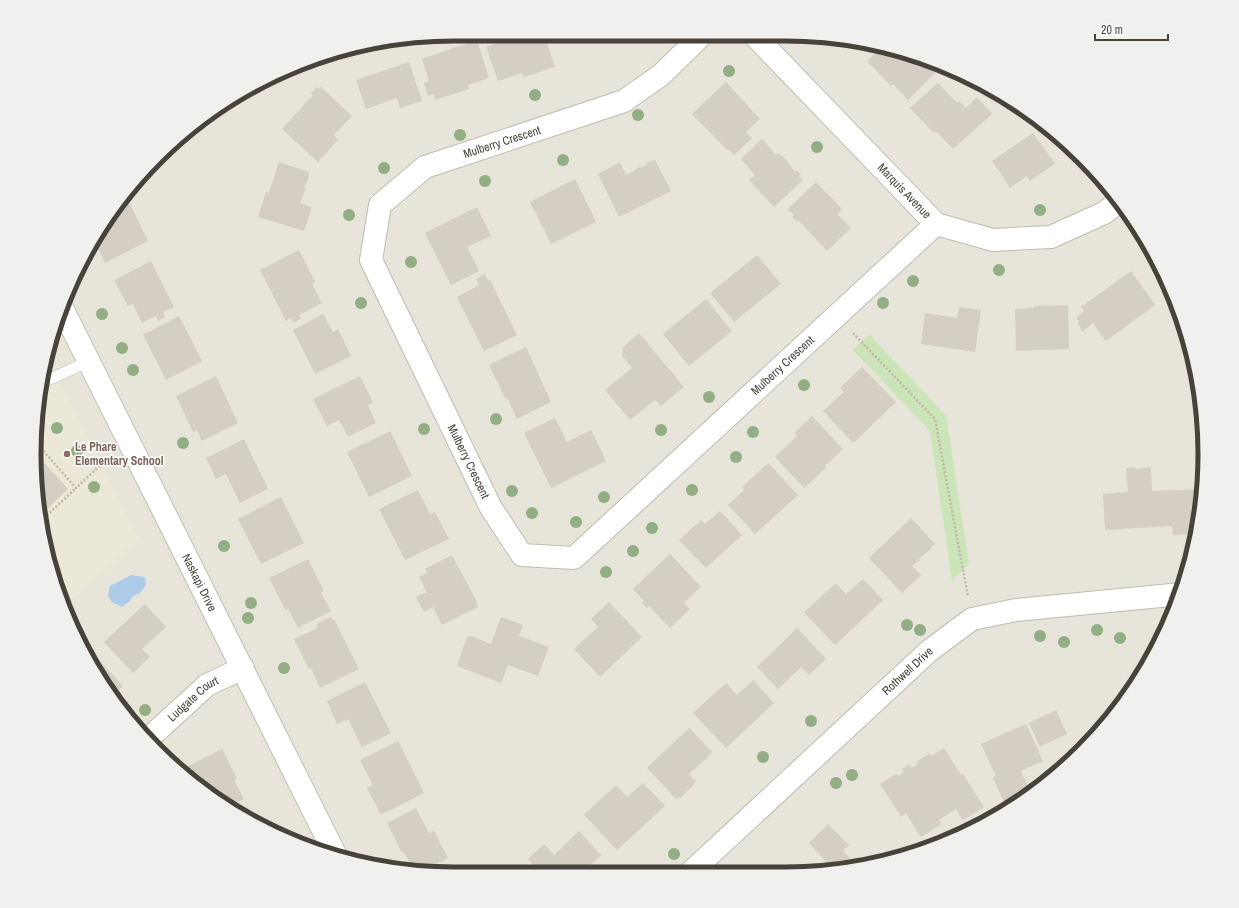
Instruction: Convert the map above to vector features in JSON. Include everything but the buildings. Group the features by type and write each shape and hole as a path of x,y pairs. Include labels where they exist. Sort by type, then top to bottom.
{"street":[{"name":"Mulberry Crescent","path":"696,41 661,75 624,101 425,167 380,204 371,260 491,508 522,555 574,558 936,224"},
{"name":"Marquis Avenue","path":"760,41 936,224 993,240 1051,238 1104,213 1114,205"},
{"name":"Naskapi Drive","path":"65,315 332,848"},
{"name":"Rothwell Drive","path":"696,867 930,652 972,619 1016,610 1173,595"},
{"name":"Ludgate Court","path":"152,735 206,685 243,668"}],"lane":[{"path":"48,379 89,361"}],"path":[{"path":"836,316 935,419 972,619"},
{"path":"41,449 76,488"},
{"path":"46,516 106,460"}],"shaded area":[{"path":"785,41 812,42 866,49 892,55 943,72 992,96 1036,126 1057,143 1096,182 1113,203 1143,248 1167,296 1176,321 1190,373 1194,400 1198,454 1197,481 1190,535 1184,561 1167,612 1155,637 1143,660 1113,705 1096,726 1057,765 1036,782 992,812 968,824 943,836 918,845 866,859 812,866 785,867 427,866 373,859 347,853 296,836 271,824 247,812 203,782 182,765 143,726 111,683 96,660 84,637 72,612 63,587 49,535 42,481 42,427 49,373 55,347 72,296 96,247 126,203 162,162 203,126 247,96 296,72 347,55 373,49 427,42"},
{"name":"Le Phare Elementary School","path":"51,363 139,539 69,603 55,561 49,535 42,481 42,427"}],"green space":[{"path":"869,334 946,416 969,564 952,580 930,431 853,350"}],"water":[{"path":"131,575 145,577 146,585 140,593 133,596 129,602 122,607 112,602 108,596 110,586"}],"place":[{"name":"Le Phare Elementary School","path":"67,454"}]}
